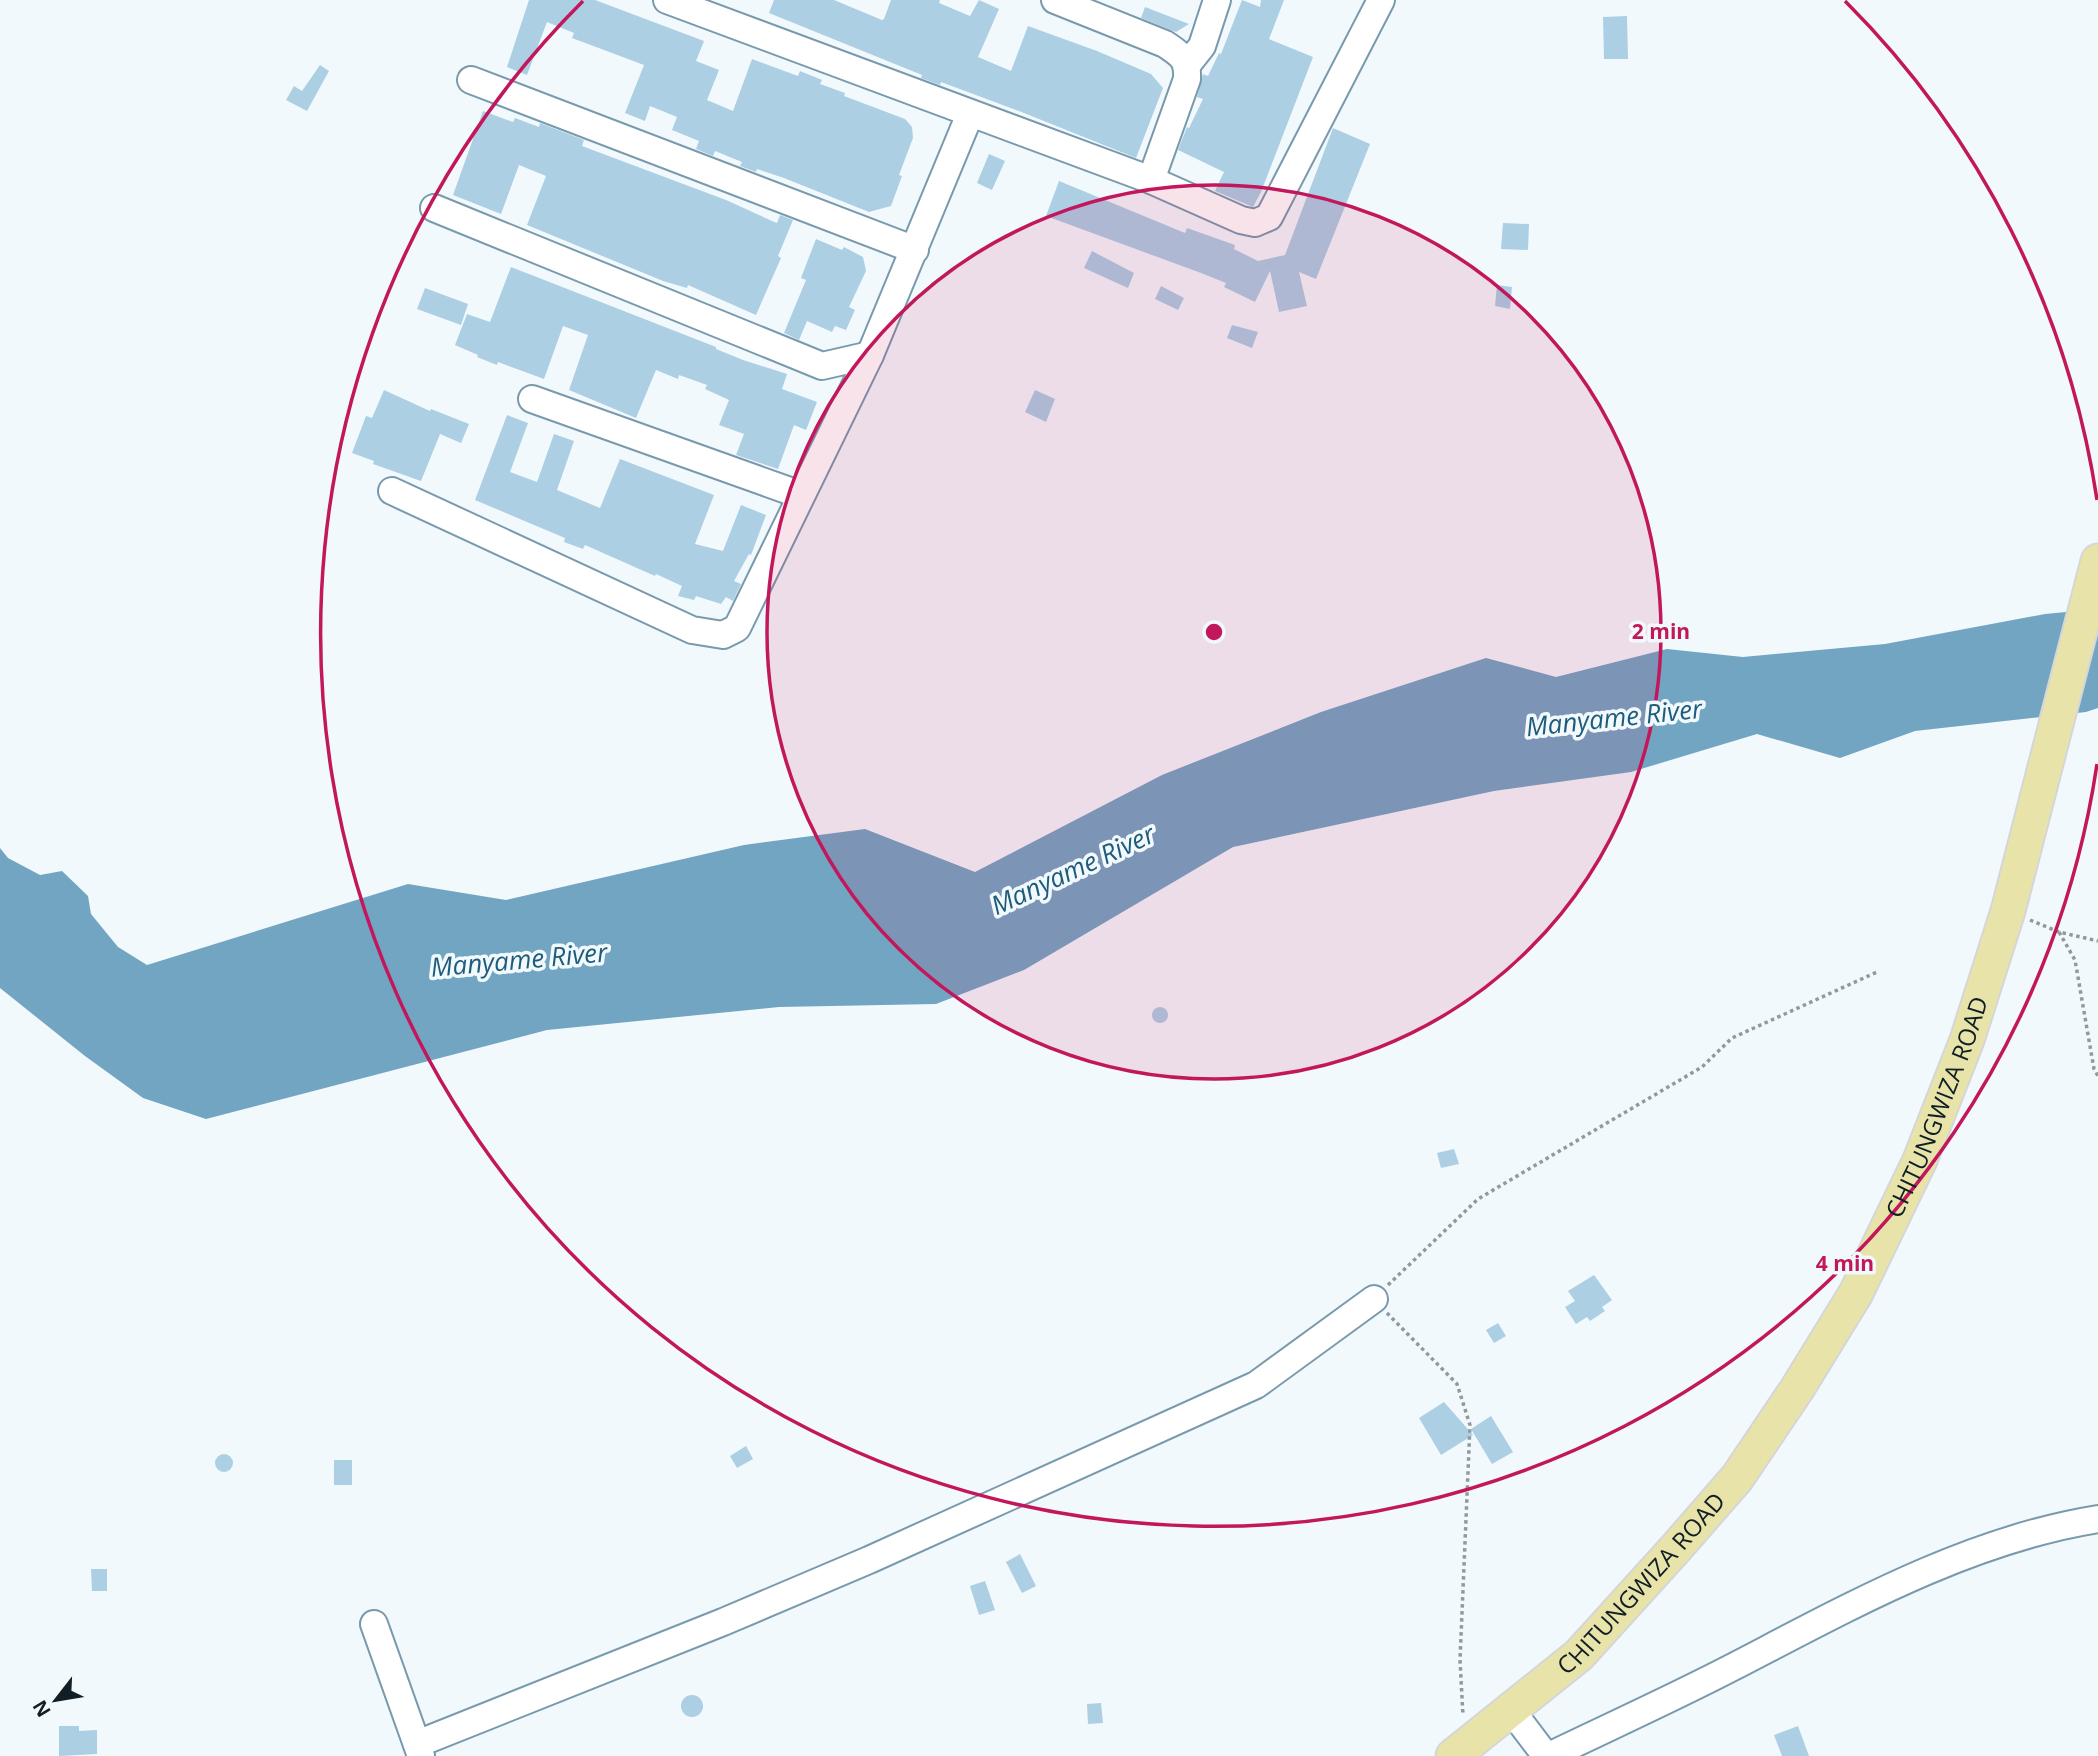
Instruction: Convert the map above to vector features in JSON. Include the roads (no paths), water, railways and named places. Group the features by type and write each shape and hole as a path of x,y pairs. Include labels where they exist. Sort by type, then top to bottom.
{"main road":[{"name":"CHITUNGWIZA ROAD","path":"1459,1752 1579,1655 1737,1478 1804,1378 1856,1293 1920,1160 1967,1041 2008,911 2098,561"}],"street":[{"path":"667,0 1151,180 1241,220 1255,223 1269,217 1381,0"},
{"path":"1055,0 1164,44 1180,54 1187,65 1187,79 1151,180"},
{"path":"1187,65 1202,46 1217,0"},
{"path":"471,80 915,250"},
{"path":"392,491 692,630 723,635 737,628 870,355 970,114"},
{"path":"434,208 822,366 870,355"},
{"path":"532,399 801,495"},
{"path":"374,1624 419,1750 857,1566 1256,1385 1374,1299"},
{"path":"1511,1710 1547,1756 1728,1670 1842,1610 1959,1558 2015,1539 2098,1519"}],"water":[{"name":"Manyame River","path":"2098,609 2098,708 2086,712 1915,731 1840,758 1757,734 1631,772 1494,791 1233,847 1024,970 936,1004 779,1007 547,1030 206,1119 143,1098 0,988 0,848 8,858 40,875 62,871 88,896 91,914 118,947 147,965 408,884 506,900 744,845 865,829 975,872 1162,775 1321,712 1486,658 1556,677 1667,649 1743,657 1885,644 2045,614"}]}
